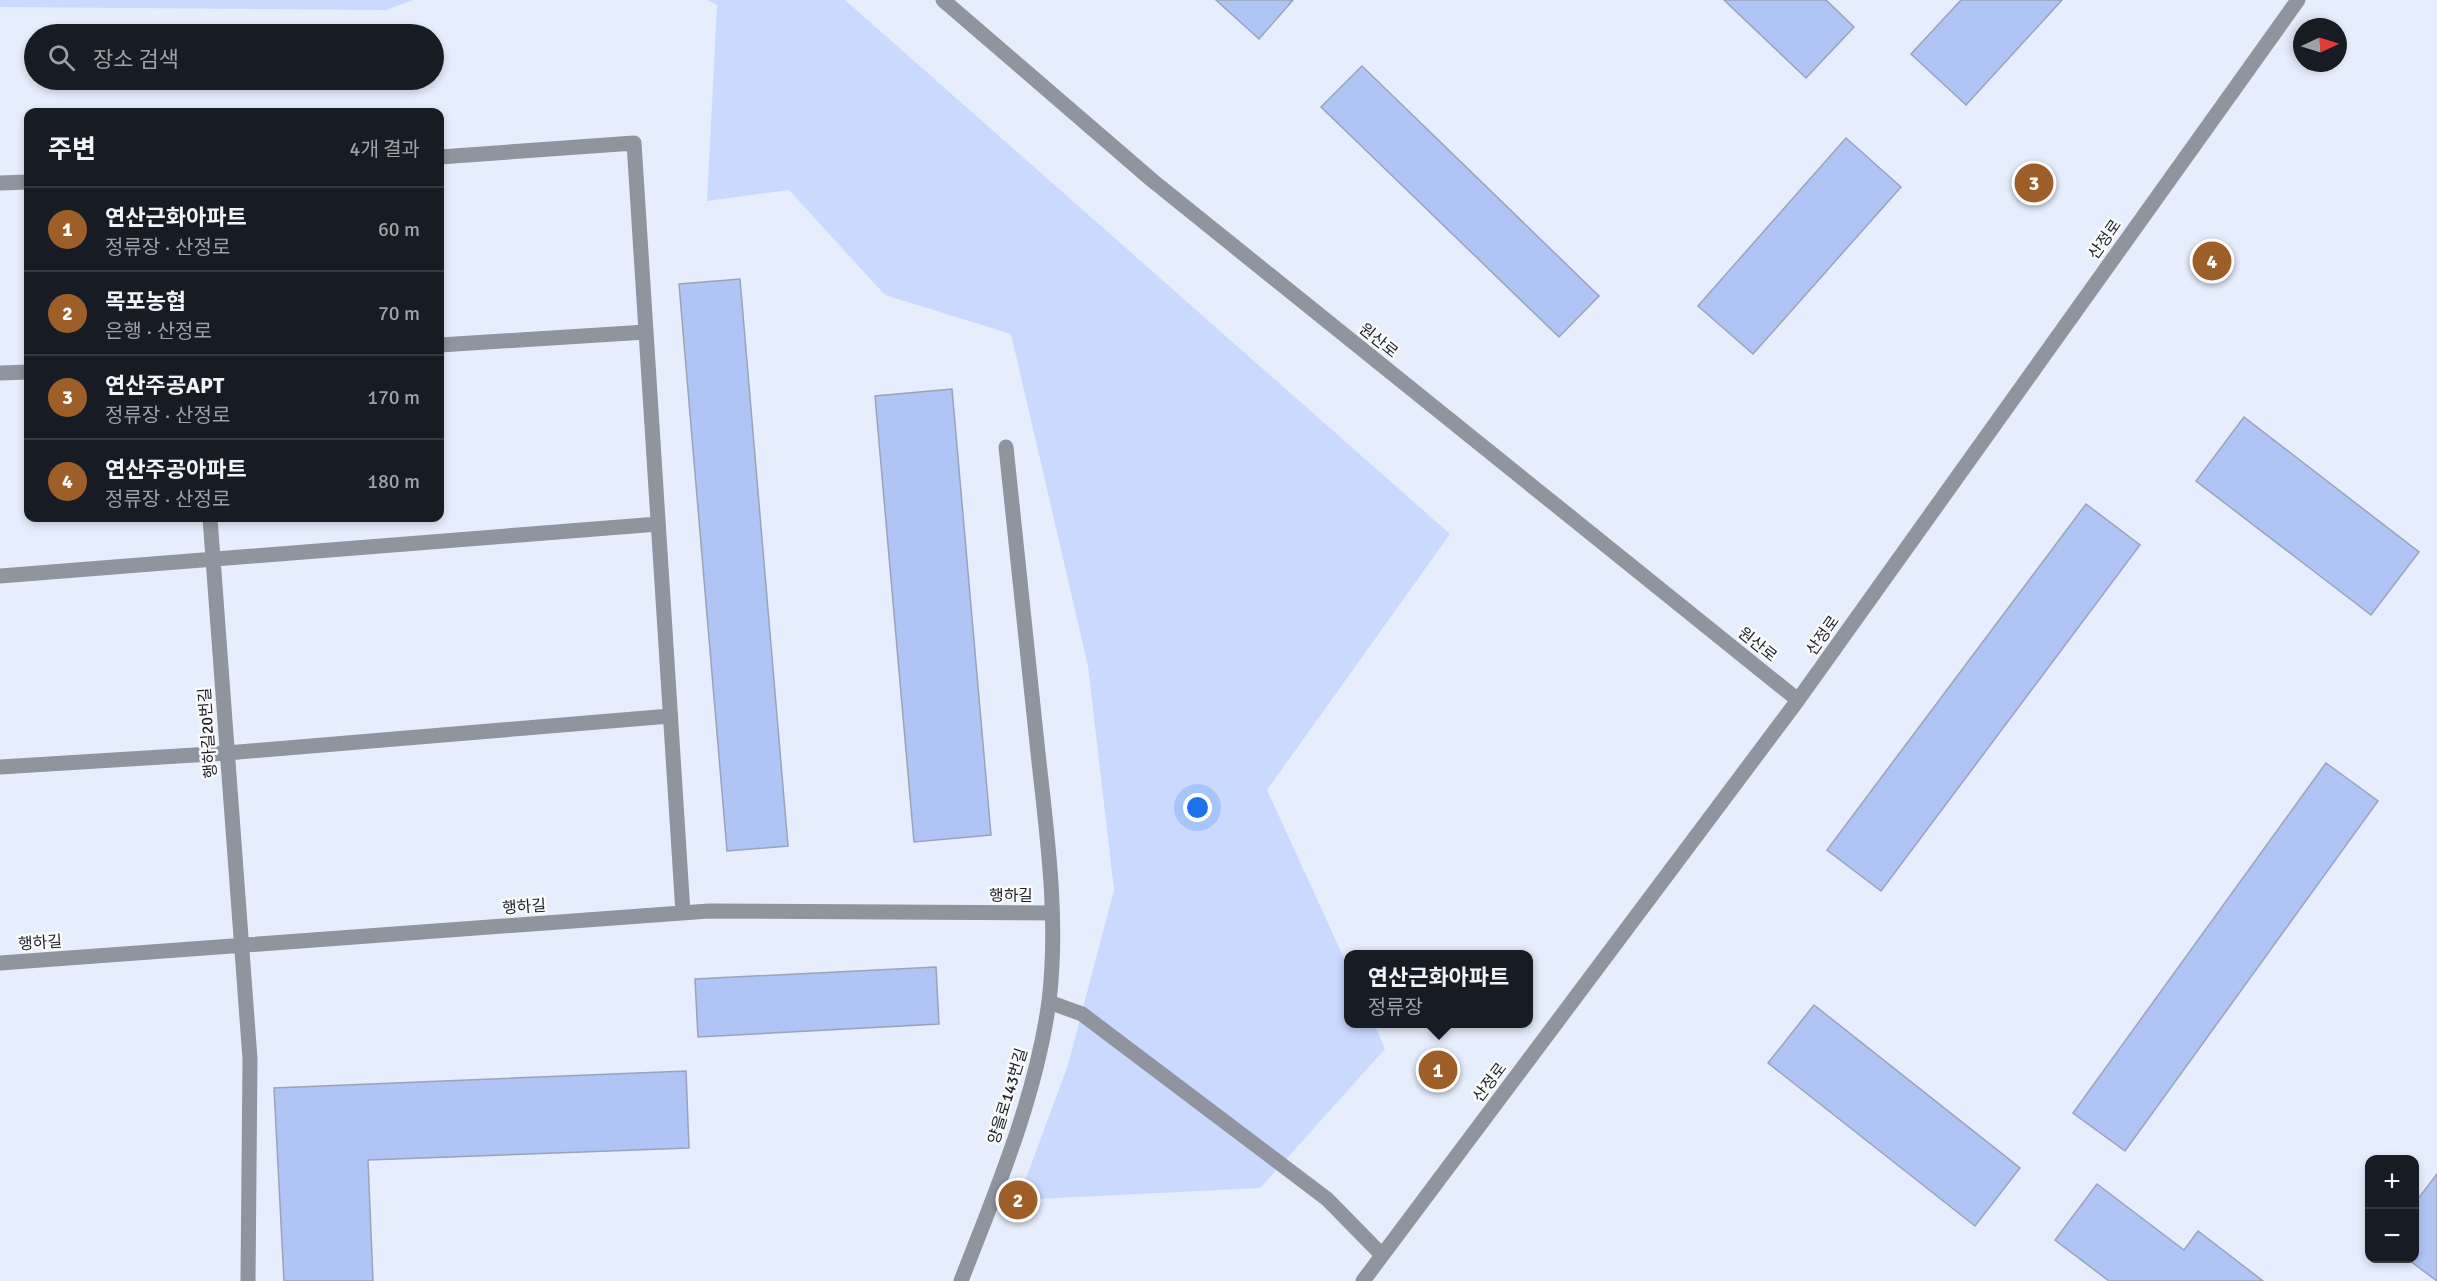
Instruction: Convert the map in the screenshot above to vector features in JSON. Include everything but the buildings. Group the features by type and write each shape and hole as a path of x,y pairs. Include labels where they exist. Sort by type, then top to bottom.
{"street":[{"name":"원산로","path":"944,0 1154,182 1798,700"},
{"name":"산정로","path":"1363,1281 1798,700 2298,0"},
{"path":"444,157 634,143 683,912"},
{"path":"0,183 24,182"},
{"path":"444,345 646,332"},
{"path":"0,374 24,372"},
{"name":"양을로143번길","path":"961,1281 1008,1155 1038,1064 1052,963 1052,913 1041,781 1006,447"},
{"name":"행하길20번길","path":"210,522 250,1059 248,1281"},
{"path":"0,576 658,524"},
{"path":"0,767 227,753 670,716"},
{"name":"행하길","path":"0,963 683,912 1052,913"},
{"path":"1048,1002 1082,1014 1327,1199 1382,1255"}],"shaded area":[{"path":"0,0 413,0 386,10 0,7"},
{"path":"707,0 845,0 1450,534 1267,790 1344,958 1344,1028 1376,1028 1385,1049 1260,1188 1018,1200 1068,1065 1114,890 1088,666 1011,334 885,295 789,190 707,201 717,5"}],"place":[{"name":"연산주공APT","path":"2034,183"},
{"name":"연산주공아파트","path":"2212,261"},
{"name":"연산근화아파트","path":"1438,1070"},
{"name":"목포농협","path":"1018,1200"}]}
